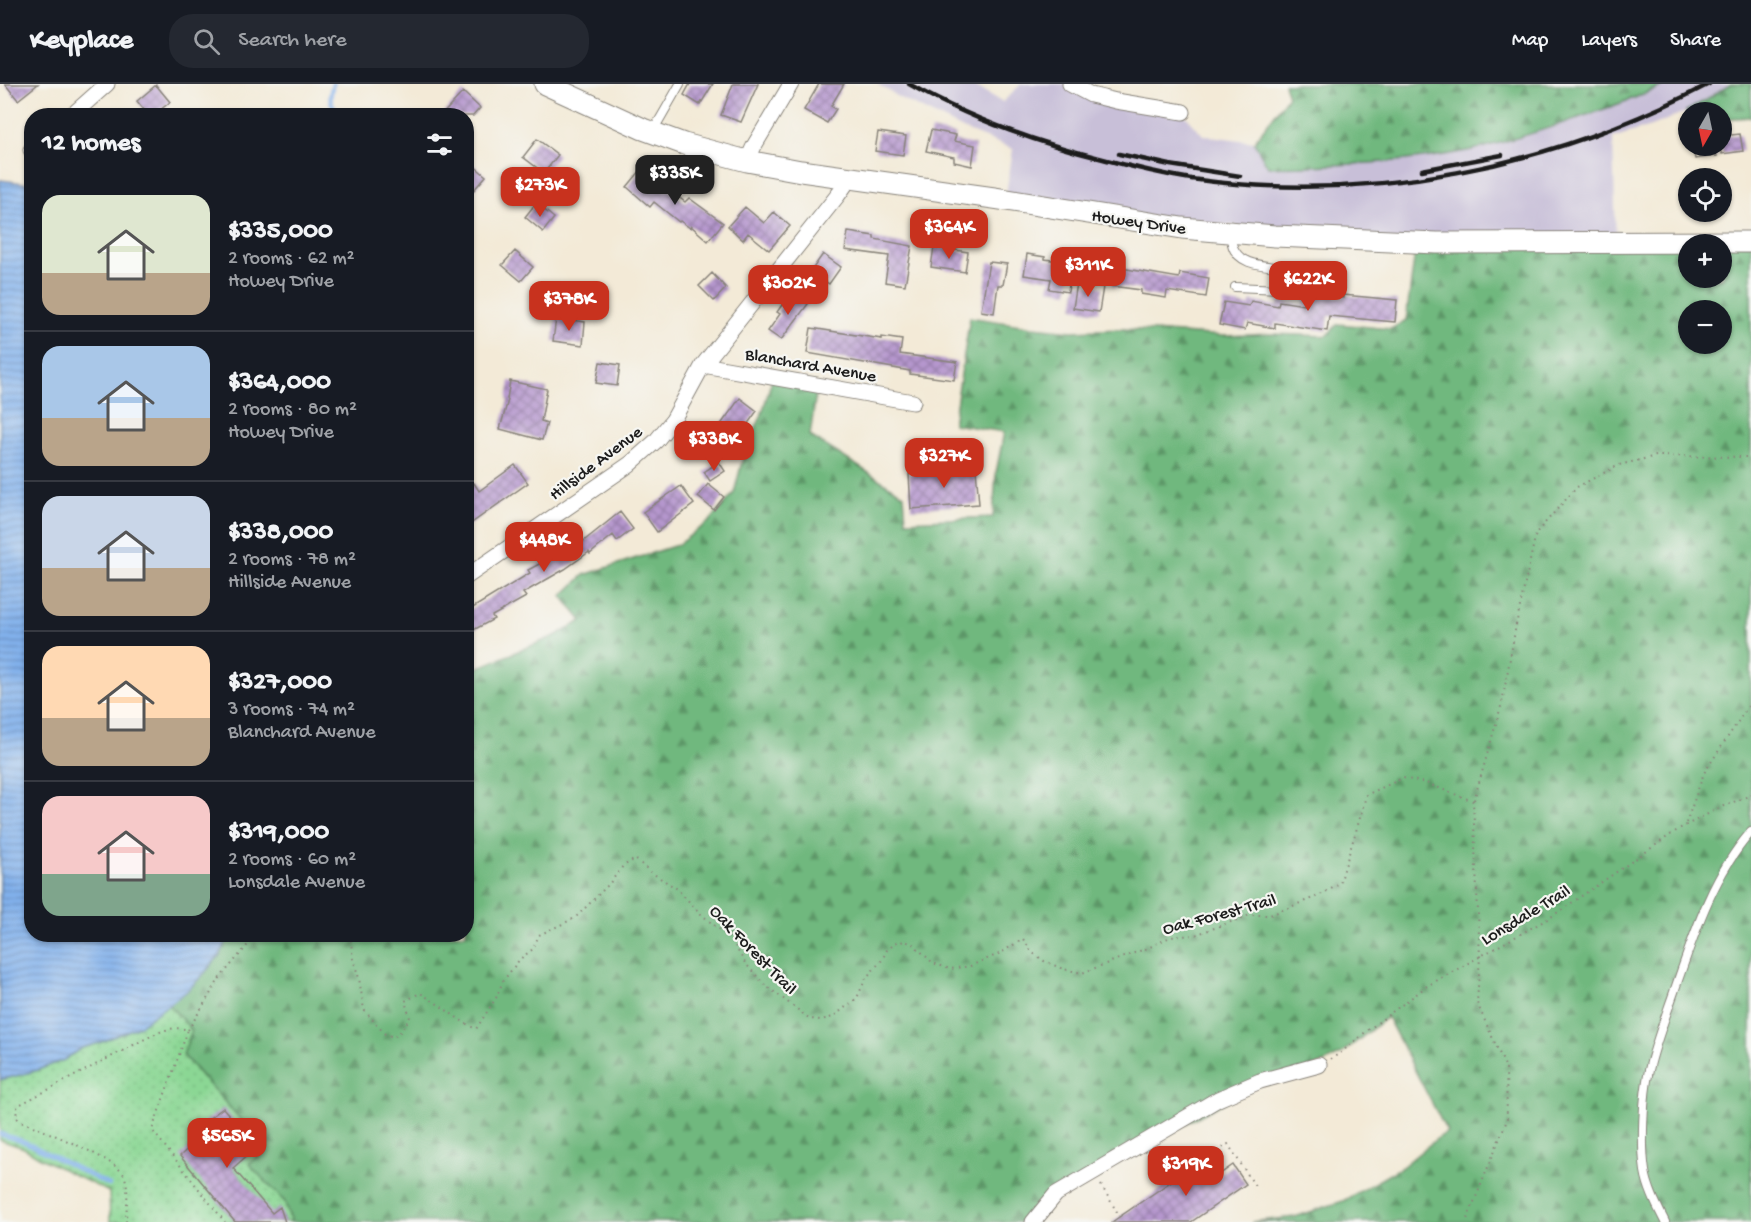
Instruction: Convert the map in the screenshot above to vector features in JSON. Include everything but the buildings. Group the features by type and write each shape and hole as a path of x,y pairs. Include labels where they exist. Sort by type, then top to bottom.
{"main road":[{"name":"Howey Drive","path":"545,84 652,133 702,150 747,161 791,170 994,198 1182,228 1437,243 1751,242"}],"street":[{"path":"80,108 107,84"},
{"path":"747,161 791,84"},
{"path":"1070,84 1099,97 1183,112"},
{"name":"Hillside Avenue","path":"474,572 621,471 656,441 672,420 703,365 850,178"},
{"name":"Blanchard Avenue","path":"703,365 913,402"},
{"path":"1033,1222 1056,1194 1218,1099 1260,1081 1319,1065"}],"lane":[{"path":"652,133 680,84"},
{"path":"1231,232 1231,244 1243,261 1298,268 1303,272 1304,278 1298,290 1235,287"},
{"path":"1665,1222 1652,1195 1645,1170 1643,1132 1648,1072 1680,975 1708,904 1724,870 1751,832"}],"path":[{"path":"1466,1222 1507,1120 1506,1068 1478,1003 1480,957 1473,801 1502,703 1536,533 1577,487 1619,465 1656,456 1751,457"},
{"path":"1686,825 1704,773 1751,702"},
{"name":"Oak Forest Trail","path":"351,942 364,1010 386,1034 394,1037 400,1032 410,1018 405,1001 420,993 476,1029 496,998 503,981 520,959 533,949 539,935 575,918 609,884 623,866 635,859 676,888 730,939 745,963 765,985 810,1019 821,1020 832,1017 857,998 866,978 882,960 887,950 896,943 904,941 913,944 933,963 950,969 970,966 999,954 1023,939 1033,953 1044,962 1083,973 1170,937 1195,935 1250,915 1270,915 1318,896 1340,884 1348,850 1361,819 1366,795 1403,778 1426,783 1473,801"},
{"name":"Lonsdale Trail","path":"1319,1065 1339,1054 1427,986 1551,917 1686,825 1751,795"},
{"path":"225,1222 152,1130 188,1030 220,978 250,942"},
{"path":"126,1222 126,1186 123,1174 117,1167 103,1158 21,1121 17,1118 16,1110 19,1105 165,1029 179,1027 188,1030"},
{"path":"1210,1181 1221,1149 1228,1144 1257,1189"},
{"path":"1106,1192 1120,1216"}],"shaded area":[{"path":"877,84 971,84 1003,102 1021,84 1067,84 1183,113 1203,135 1254,142 1269,167 1403,160 1472,150 1544,130 1622,103 1666,84 1731,84 1702,102 1678,102 1678,115 1613,138 1616,244 1401,244 1005,201 1013,149 965,130"}],"green space":[{"path":"1284,84 1666,84 1624,102 1554,126 1472,150 1396,161 1268,167 1254,142 1288,96"},
{"path":"1731,84 1751,84 1751,117 1732,118 1732,102 1702,102"},
{"path":"1678,243 1678,288 1732,288 1732,243 1751,243 1751,1222 1251,1222 1295,1217 1343,1201 1402,1167 1447,1132 1387,1017 1341,1054 1322,1064 1261,1082 1056,1195 1034,1222 291,1222 285,1202 249,1164 266,1148 183,1055 192,1030 168,1004 204,974 226,942 474,942 474,669 555,636 582,621 562,596 584,575 677,545 710,521 734,493 745,450 761,417 772,379 817,386 810,436 904,495 906,521 993,517 996,473 1004,432 953,424 970,317 1072,331 1124,329 1224,336 1272,334 1326,336 1338,324 1391,329 1406,320 1416,244"},
{"path":"168,1004 192,1030 183,1055 266,1148 250,1164 285,1202 291,1222 110,1222 109,1192 24,1148 0,1140 0,1080 35,1071 64,1060 82,1048 139,1026"}],"water":[{"path":"0,180 24,183 24,942 226,942 220,955 186,992 139,1026 82,1048 64,1060 35,1071 0,1080"}],"waterway":[{"path":"333,84 331,101 334,108"},
{"path":"0,1134 25,1142 109,1185"}],"railway":[{"path":"909,84 955,108 1003,128 1053,145 1136,168 1191,179 1258,186 1325,187 1391,182 1457,172 1522,158 1586,138 1648,113 1709,84"},
{"path":"1119,154 1240,176"},
{"path":"1422,170 1502,155"}]}
